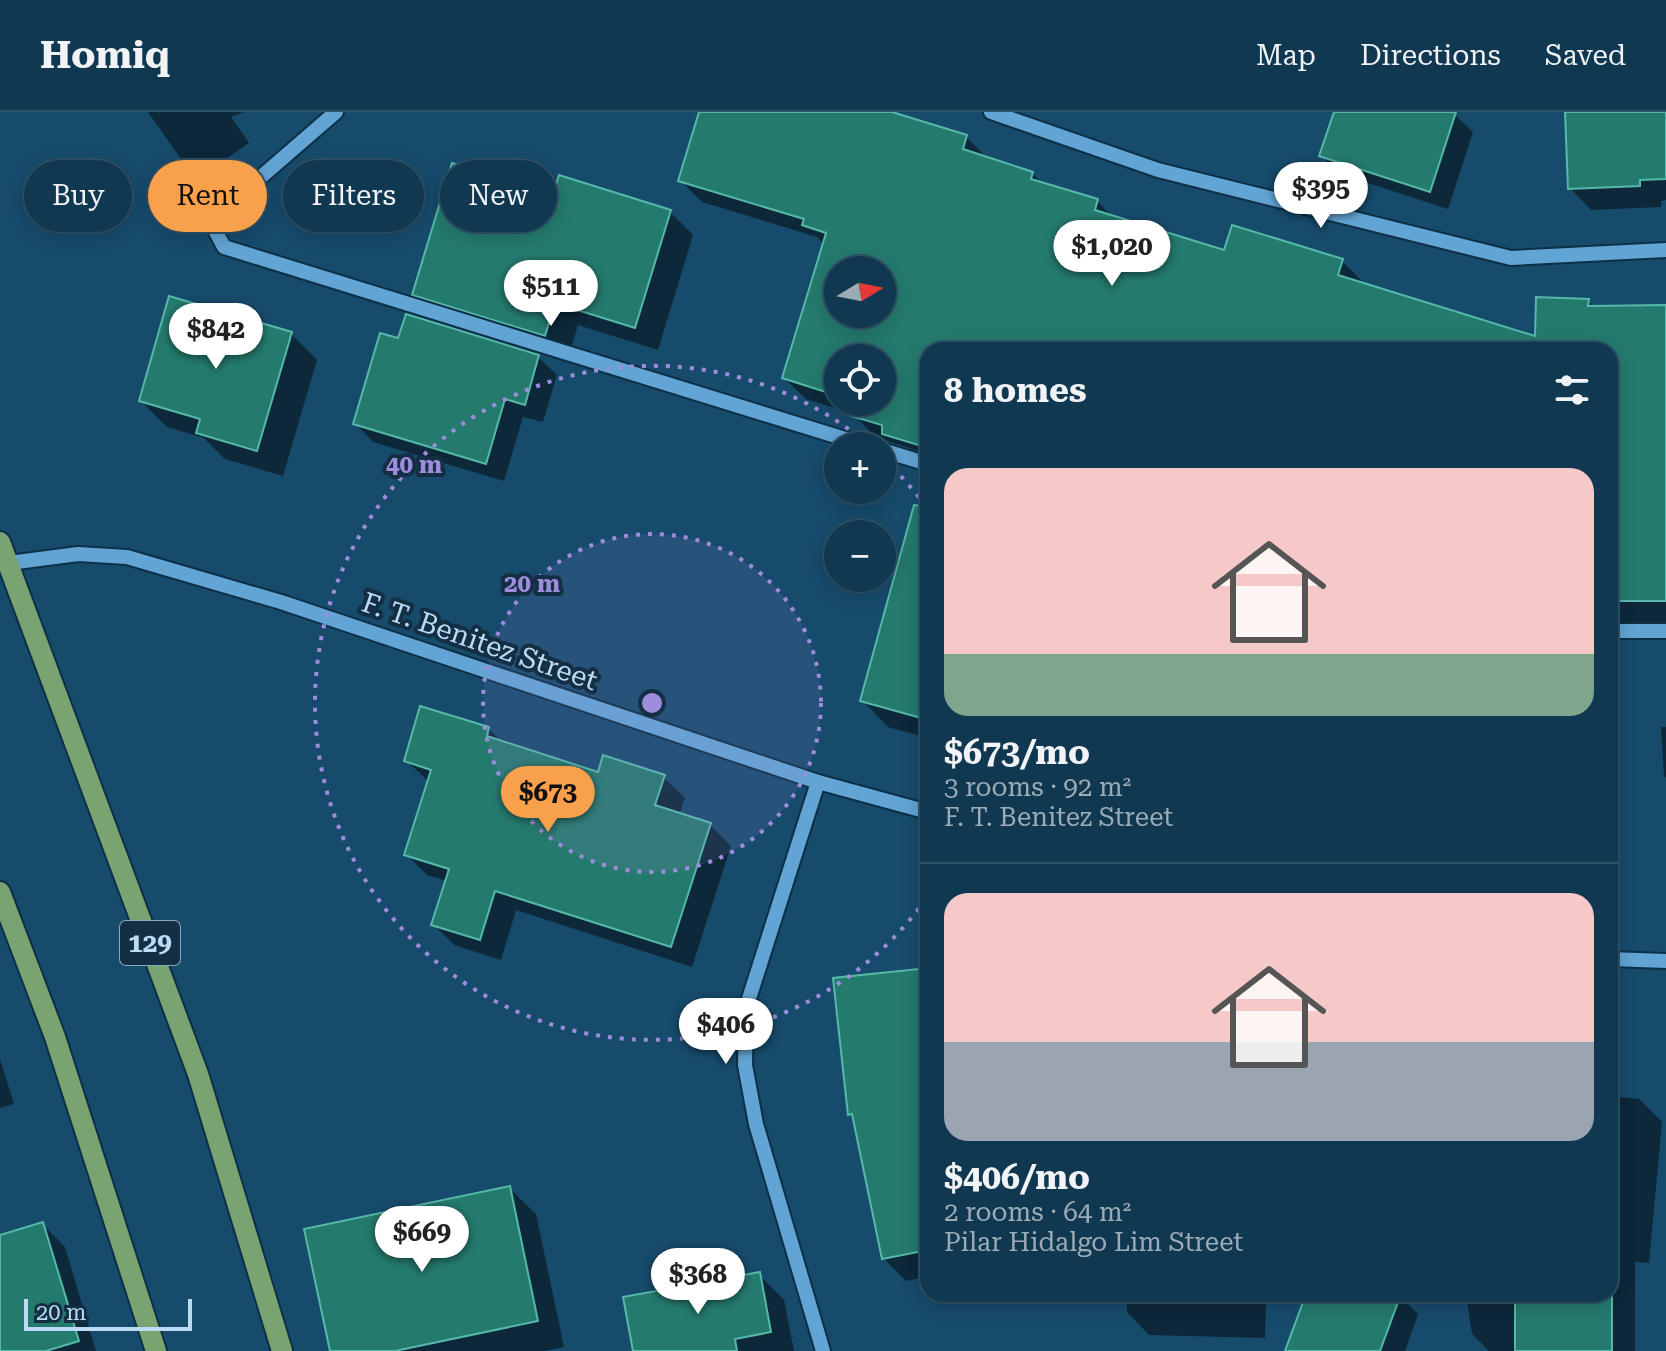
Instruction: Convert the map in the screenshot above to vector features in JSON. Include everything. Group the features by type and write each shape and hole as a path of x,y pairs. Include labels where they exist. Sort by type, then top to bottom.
{"main road":[{"name":"129","path":"0,542 198,1074 282,1351"},
{"path":"0,892 55,1037 156,1351"}],"street":[{"path":"336,112 217,215 216,232 224,247 824,432"},
{"path":"991,112 1158,170 1511,258 1666,250"},
{"path":"896,454 920,462"},
{"name":"F. T. Benitez Street","path":"9,563 78,554 127,557 281,602 818,782 920,810"},
{"path":"1618,631 1666,631"},
{"path":"818,782 746,1008 745,1065 756,1124 823,1351"},
{"path":"1618,959 1666,961"}],"building":[{"path":"699,112 892,112 967,135 963,149 1033,172 1031,179 1098,199 1095,210 1224,250 1232,225 1343,259 1338,275 1535,336 1536,297 1589,299 1588,306 1666,305 1666,601 1618,601 1618,342 920,342 920,446 896,438 896,432 882,432 882,425 851,416 896,416 896,344 824,344 824,392 782,378 826,233 802,225 804,219 678,181"},
{"path":"1334,112 1456,112 1430,192 1319,156"},
{"path":"1565,112 1666,112 1666,179 1640,180 1640,186 1568,189"},
{"path":"559,175 671,210 635,328 555,303 545,336 412,295 440,203 440,232 557,232"},
{"path":"169,296 292,332 257,451 196,433 200,419 139,401"},
{"path":"406,314 539,355 525,405 505,399 486,464 353,424 380,333 398,338"},
{"path":"914,505 920,506 920,718 860,701 890,592 896,592 896,570"},
{"path":"420,706 489,727 487,736 598,772 603,755 665,775 655,805 711,823 671,947 495,891 480,940 431,925 449,869 404,855 431,770 404,761"},
{"path":"920,969 920,1252 882,1259 852,1114 848,1115 833,978"},
{"path":"510,1186 538,1321 395,1351 330,1351 304,1229"},
{"path":"43,1222 79,1341 46,1351 0,1351 0,1235"},
{"path":"760,1272 771,1332 735,1339 737,1351 633,1351 623,1297"},
{"path":"1303,1302 1398,1302 1380,1351 1285,1351"},
{"path":"1515,1302 1612,1302 1612,1351 1515,1351"}]}
